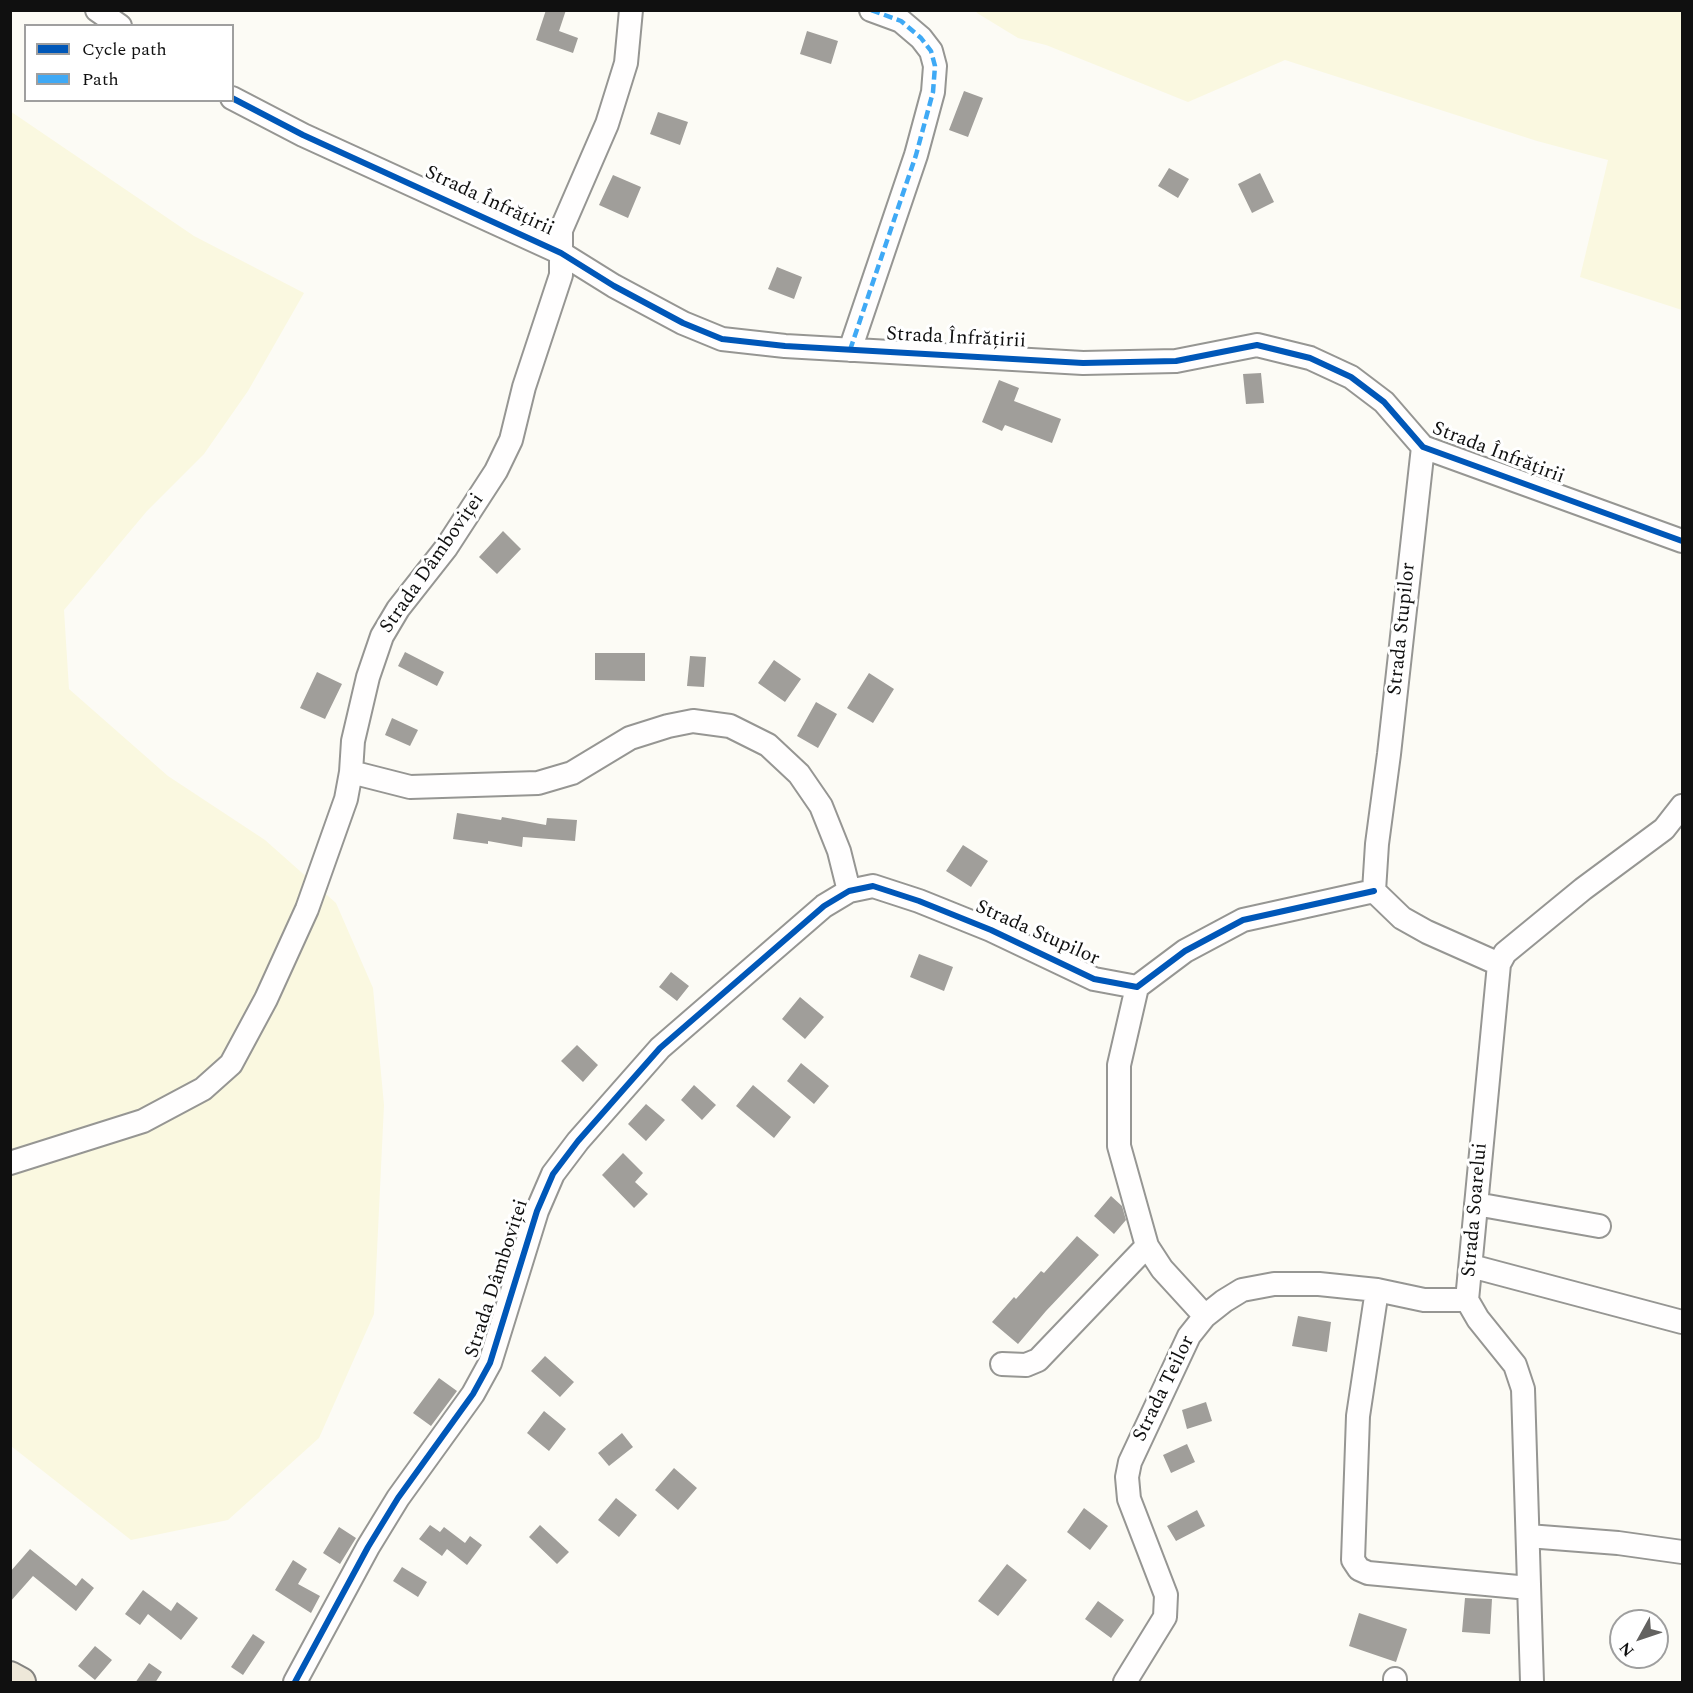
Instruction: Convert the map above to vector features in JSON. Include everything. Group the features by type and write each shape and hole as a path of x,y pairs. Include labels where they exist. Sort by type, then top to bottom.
{"main road":[{"path":"10,1676 21,1683"}],"street":[{"path":"97,10 117,24"},
{"name":"Strada Dâmboviței","path":"10,1163 143,1121 203,1089 231,1064 266,999 307,909 346,799 353,741 368,677 381,636 398,609 446,548 496,471 511,440 524,387 561,275 561,230 607,124 626,63 631,10"},
{"path":"850,350 916,156 933,92 935,66 931,51 901,21 872,10"},
{"name":"Strada Înfrățirii","path":"234,99 303,135 561,253 683,323 722,339 785,346 1083,363 1176,361 1257,345 1310,358 1351,377 1384,402 1423,447 1683,541"},
{"name":"Strada Stupilor","path":"1374,891 1377,844 1423,447"},
{"path":"351,772 410,787 538,783 572,773 630,738 668,726 693,721 730,726 768,745 799,774 821,806 839,851 849,891"},
{"path":"1205,1316 1162,1269 1147,1246 1119,1146 1119,1065 1137,987 1185,951 1243,920 1374,891 1410,923 1499,964 1505,953 1583,889 1664,829 1683,807"},
{"name":"Strada Stupilor","path":"849,891 873,886 910,898 991,930 1094,979 1137,987"},
{"name":"Strada Dâmboviței","path":"295,1683 368,1547 398,1498 473,1394 490,1363 537,1211 553,1174 578,1141 660,1048 824,906 849,891"},
{"name":"Strada Soarelui","path":"1499,964 1467,1300 1478,1319 1515,1365 1523,1389 1532,1683"},
{"path":"1476,1204 1599,1226"},
{"path":"1002,1364 1026,1365 1038,1360 1147,1246"},
{"path":"1471,1266 1683,1322"},
{"name":"Strada Teilor","path":"1125,1683 1165,1617 1167,1606 1166,1595 1129,1499 1127,1477 1130,1462 1189,1336 1205,1316 1242,1290 1274,1284 1319,1284 1377,1290 1424,1300 1467,1300"},
{"path":"1377,1290 1358,1416 1353,1560 1359,1569 1368,1573 1529,1588"},
{"path":"1528,1536 1618,1543 1683,1552"}],"shaded area":[{"path":"976,11 1682,11 1682,310 1580,277 1608,160 1537,141 1285,60 1188,102 1046,45 1018,38"},
{"path":"10,111 194,236 304,293 248,391 204,454 147,511 64,610 69,689 168,776 265,840 336,903 373,988 384,1105 374,1314 319,1438 228,1520 131,1540 11,1446"}],"building":[{"path":"546,10 566,10 559,31 578,38 573,53 536,40"},
{"path":"807,31 838,41 831,64 800,54"},
{"path":"964,91 983,98 968,137 949,130"},
{"path":"658,112 688,122 680,145 650,134"},
{"path":"1169,168 1189,179 1178,198 1158,186"},
{"path":"1260,173 1274,202 1252,213 1238,184"},
{"path":"613,175 641,187 628,218 599,205"},
{"path":"777,267 802,277 794,299 768,289"},
{"path":"1261,373 1264,403 1246,404 1243,374"},
{"path":"999,380 1019,388 1014,401 1061,419 1052,443 1005,425 1002,431 982,422"},
{"path":"503,531 521,549 497,574 479,557"},
{"path":"405,652 444,672 437,686 398,666"},
{"path":"595,653 645,653 645,681 595,680"},
{"path":"690,656 706,657 704,687 687,686"},
{"path":"774,660 801,679 785,702 758,683"},
{"path":"317,672 342,684 325,719 300,708"},
{"path":"869,673 894,689 873,723 847,708"},
{"path":"816,702 837,714 818,748 797,736"},
{"path":"392,718 418,730 410,746 385,735"},
{"path":"457,813 501,820 502,817 546,825 547,818 577,820 575,841 523,837 522,847 488,841 488,844 453,839"},
{"path":"963,845 988,861 971,887 946,871"},
{"path":"919,954 953,967 944,991 910,977"},
{"path":"671,972 689,986 677,1001 659,987"},
{"path":"800,997 824,1017 805,1039 782,1019"},
{"path":"577,1045 598,1065 583,1082 561,1061"},
{"path":"801,1063 829,1086 814,1104 787,1081"},
{"path":"694,1085 716,1105 702,1120 681,1100"},
{"path":"753,1085 791,1117 774,1138 736,1106"},
{"path":"646,1104 665,1120 646,1141 628,1124"},
{"path":"623,1153 643,1173 635,1182 648,1194 634,1208 602,1175"},
{"path":"1111,1196 1122,1206 1126,1220 1114,1234 1094,1216"},
{"path":"1077,1236 1099,1255 1018,1344 992,1322 1041,1271 1044,1273"},
{"path":"1298,1316 1331,1322 1327,1352 1292,1346"},
{"path":"545,1356 574,1382 560,1397 531,1371"},
{"path":"439,1378 457,1391 431,1426 413,1413"},
{"path":"1206,1402 1212,1421 1187,1429 1182,1410"},
{"path":"544,1411 566,1429 549,1451 527,1433"},
{"path":"622,1433 633,1447 609,1466 598,1453"},
{"path":"1187,1444 1195,1462 1171,1473 1163,1455"},
{"path":"674,1468 697,1488 678,1510 655,1490"},
{"path":"616,1498 637,1515 619,1537 598,1520"},
{"path":"1084,1508 1108,1526 1090,1550 1067,1532"},
{"path":"1197,1510 1205,1526 1176,1541 1167,1526"},
{"path":"430,1525 440,1532 444,1527 465,1543 470,1536 482,1545 467,1565 447,1549 442,1556 419,1539"},
{"path":"540,1525 569,1552 557,1564 529,1537"},
{"path":"339,1527 356,1538 340,1564 323,1553"},
{"path":"30,1549 76,1586 82,1578 94,1588 76,1611 33,1576 10,1602 10,1572"},
{"path":"293,1560 307,1569 298,1584 320,1596 311,1613 275,1590"},
{"path":"1007,1564 1027,1580 998,1616 978,1601"},
{"path":"402,1567 427,1582 418,1597 393,1581"},
{"path":"143,1590 171,1611 177,1602 198,1618 181,1640 148,1614 140,1625 125,1614"},
{"path":"1465,1598 1492,1599 1490,1634 1462,1632"},
{"path":"1098,1601 1124,1620 1111,1638 1085,1619"},
{"path":"1359,1613 1407,1629 1396,1662 1349,1646"},
{"path":"253,1634 265,1642 243,1675 231,1667"},
{"path":"95,1646 112,1660 95,1680 78,1666"},
{"path":"149,1663 162,1672 155,1683 135,1683"}],"marked path":[{"path":"850,350 916,155 933,92 935,66 931,51 921,38 901,21 871,10"}],"cycle path":[{"path":"234,99 303,135 561,253 614,286 683,323 722,339 785,346 1083,363 1176,361 1257,345 1310,358 1351,377 1384,402 1423,447 1682,541"},
{"path":"295,1682 368,1547 398,1498 473,1394 490,1363 537,1211 553,1174 578,1141 660,1048 824,906 849,891 873,886 919,901 991,930 1094,979 1137,987 1185,951 1243,920 1374,891"}]}
